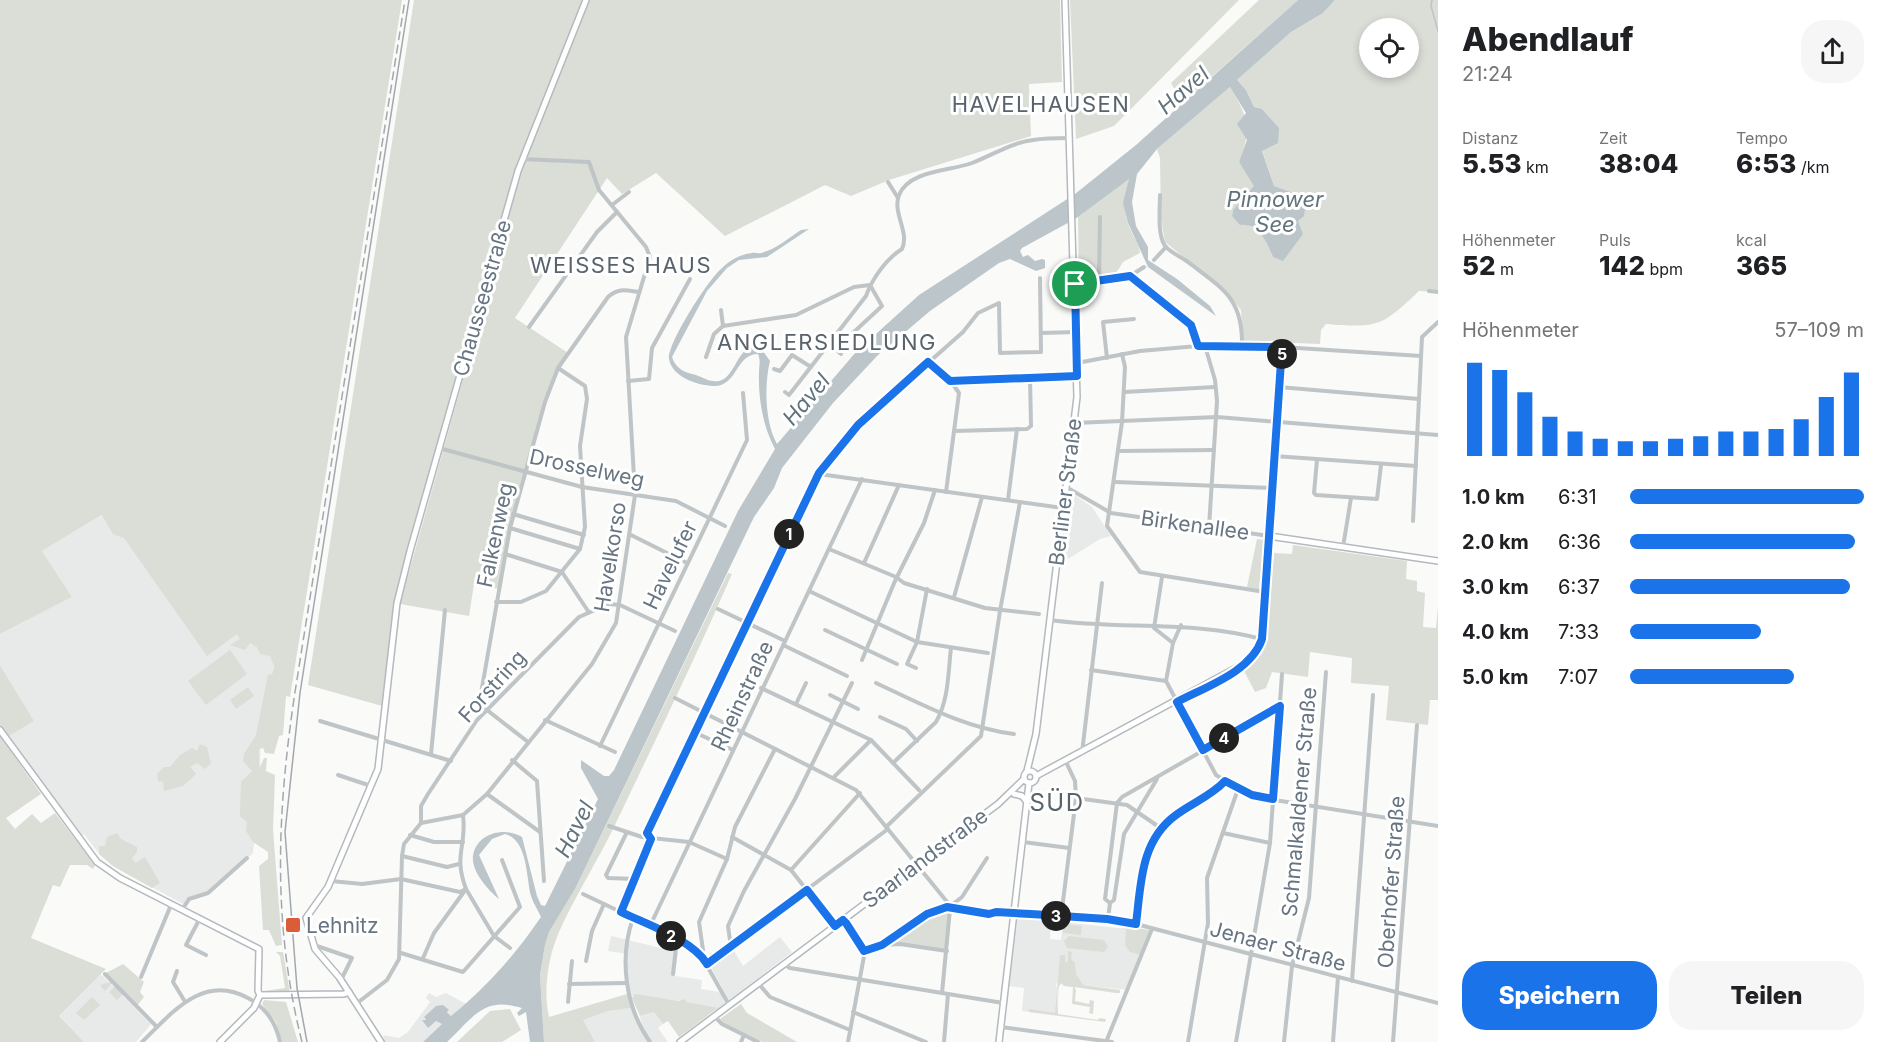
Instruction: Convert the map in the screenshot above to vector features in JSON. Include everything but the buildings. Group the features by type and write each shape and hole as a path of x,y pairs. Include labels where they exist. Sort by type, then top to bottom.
{"street":[{"name":"Chausseestraße","path":"313,945 306,918 331,881 372,786 383,741 397,603 522,159 586,0"},
{"name":"Berliner Straße","path":"1032,773 1032,757 1074,423 1077,376 1065,0"},
{"path":"898,198 903,188 922,176 971,163 1004,147 1022,142 1070,138"},
{"name":"Havelkorso","path":"463,815 487,794 512,760 592,664 616,623 631,535 635,495 626,337 638,292 649,267 650,257 646,247 599,190 589,162 522,159"},
{"path":"785,392 789,395 866,296 870,285 888,260 902,249 905,238 898,198 888,182"},
{"path":"612,205 629,192"},
{"path":"1160,195 1161,230 1166,247 1210,279 1232,300 1239,312 1242,346"},
{"path":"529,327 597,232 616,212"},
{"path":"1100,217 1100,281"},
{"path":"1154,260 1166,247"},
{"path":"1075,284 1130,276 1144,267"},
{"path":"1130,276 1191,325 1198,346"},
{"path":"651,839 647,833 819,473 858,425 963,332 978,313 999,303 1000,353 1041,351 1040,278"},
{"path":"628,381 649,379 652,348 690,279"},
{"path":"706,357 714,334 723,326 796,315 854,287 870,285"},
{"path":"840,344 882,306 870,285"},
{"name":"Falkenweg","path":"487,710 480,699 480,690 496,602 513,514 545,402 558,368 608,297 615,291 623,289 638,292"},
{"path":"1429,291 1438,292"},
{"path":"721,310 723,326"},
{"path":"1107,358 1103,322 1134,319"},
{"path":"1413,521 1422,337 1438,322"},
{"path":"1041,333 1077,332"},
{"path":"829,344 841,354"},
{"path":"1077,363 1122,354 1198,346 1282,347 1421,356"},
{"path":"1205,346 1215,387 1217,417 1209,527"},
{"path":"999,1042 1028,805 1026,781 1032,773 1066,762 1243,665 1255,652 1262,639 1282,347"},
{"path":"1122,354 1125,367 1122,422 1107,526 1140,572 1266,592"},
{"path":"774,369 780,371 792,356 811,367"},
{"path":"928,362 950,381 959,393 946,492"},
{"path":"496,602 509,604 533,598 546,591 580,549 584,535 580,446 587,399 585,386 558,368"},
{"path":"950,381 1077,376"},
{"path":"954,431 1027,429 1031,426 1030,378"},
{"path":"1124,392 1215,387"},
{"path":"1279,387 1419,399"},
{"name":"Havelufer","path":"600,746 747,440 742,393"},
{"path":"1074,423 1217,417 1438,435"},
{"path":"1008,500 1017,429"},
{"name":"Drosselweg","path":"439,448 582,487 676,501 725,526"},
{"path":"1119,451 1214,450"},
{"path":"1274,456 1416,466"},
{"path":"1317,460 1314,493 1351,498 1377,499 1381,465"},
{"path":"819,473 1064,508"},
{"name":"Rheinstraße","path":"650,926 862,479"},
{"path":"1115,482 1273,488"},
{"path":"864,563 899,484"},
{"name":"Birkenallee","path":"1066,487 1108,512 1438,561"},
{"path":"862,660 896,577 924,523 935,490"},
{"path":"954,597 982,496"},
{"path":"1343,547 1351,498"},
{"path":"707,964 887,828 972,747 984,729 1000,611 1020,502"},
{"path":"513,514 584,535"},
{"path":"510,528 580,549"},
{"path":"631,535 687,563"},
{"path":"829,549 896,577 904,583 1000,611 1039,614"},
{"path":"505,555 562,573 588,611"},
{"path":"1154,628 1161,577"},
{"path":"1082,753 1102,583"},
{"path":"916,668 907,664 917,642 927,589"},
{"path":"809,591 917,642 988,653"},
{"name":"Forstring","path":"421,823 421,806 487,710 579,617 588,611 609,604 620,605"},
{"path":"620,605 675,631"},
{"path":"718,609 747,622 847,676"},
{"path":"432,754 445,610"},
{"path":"1050,620 1154,628 1181,625 1262,639"},
{"path":"1181,625 1173,643 1166,681 1216,775 1256,797 1438,826"},
{"path":"1154,628 1173,643"},
{"path":"825,630 897,664"},
{"path":"893,763 941,714 945,701 951,648"},
{"path":"1091,670 1166,681"},
{"name":"Schmalkaldener Straße","path":"1284,1042 1292,966 1308,906 1326,672"},
{"path":"1236,1042 1270,843 1282,674"},
{"path":"796,704 806,683"},
{"path":"731,947 728,926 811,768 822,740 852,683"},
{"path":"876,683 941,714 984,729 1014,734"},
{"path":"761,688 871,740 919,790"},
{"path":"830,695 858,709"},
{"path":"1352,981 1373,695"},
{"path":"675,699 742,731 860,793 950,906 942,993"},
{"path":"1104,801 1122,797 1280,706"},
{"path":"487,710 528,742"},
{"path":"880,717 906,729 917,741"},
{"path":"545,720 615,752"},
{"path":"320,721 451,761"},
{"name":"Oberhofer Straße","path":"1393,1042 1417,725"},
{"path":"0,730 97,862 120,878 259,949 258,991 260,995 256,1003 220,1042"},
{"path":"694,732 733,750"},
{"path":"834,778 871,740"},
{"path":"701,955 703,950 699,922 727,859 732,837 775,749"},
{"path":"512,760 537,781 544,881"},
{"path":"1061,917 1076,798 1075,781 1066,762"},
{"path":"1026,781 1035,781 1032,773"},
{"path":"338,775 372,786"},
{"path":"1107,921 1110,903 1114,900 1122,841 1136,811 1160,775"},
{"name":"Saarlandstraße","path":"998,804 1014,794 1026,781"},
{"name":"Saarlandstraße","path":"680,1042 1026,781"},
{"path":"1136,924 1144,861 1162,829 1175,816 1215,791 1225,781"},
{"path":"1188,1042 1209,915 1207,878 1238,789"},
{"path":"791,870 860,793"},
{"path":"487,794 541,833"},
{"path":"1014,794 1022,796 1028,805"},
{"path":"1110,903 1105,899 1117,803 1122,797"},
{"path":"1076,798 1117,803 1136,811 1162,829"},
{"path":"356,1004 387,980 401,953 402,856 404,844 421,823 463,815 465,832 459,864 466,889 494,936 510,948"},
{"path":"609,826 626,834 651,839 689,842 727,859"},
{"path":"1223,833 1270,843"},
{"path":"626,834 606,875 608,878 635,879"},
{"path":"410,835 434,842 463,842"},
{"path":"732,837 791,870 835,926"},
{"path":"621,912 651,839"},
{"path":"1023,842 1069,848"},
{"path":"402,856 447,867 459,864"},
{"path":"182,910 189,899 208,894 247,858"},
{"path":"882,945 927,914 950,906 962,897 987,858"},
{"path":"401,953 463,972 520,907 502,860"},
{"path":"331,881 362,884 401,879 460,892 466,889"},
{"path":"423,958 434,933 466,889"},
{"path":"583,894 677,939 701,955 729,1006"},
{"path":"586,960 592,931 604,904"},
{"path":"141,977 171,905"},
{"name":"Jenaer Straße","path":"950,906 981,913 1015,913 1136,924 1438,1003"},
{"path":"633,918 624,971 642,1031 650,1042"},
{"path":"199,920 186,945 206,956"},
{"path":"843,920 864,951 848,1042"},
{"path":"1001,1027 1109,1042 1152,928"},
{"path":"673,974 677,939"},
{"path":"864,951 882,945 900,944 947,951"},
{"path":"313,945 352,958 341,980"},
{"path":"313,945 341,980 381,1042"},
{"path":"568,1002 572,961"},
{"path":"785,965 790,968 1004,1004"},
{"path":"177,971 173,982 184,1000"},
{"path":"105,974 158,1027"},
{"path":"1333,1042 1338,977"},
{"path":"569,984 626,983"},
{"path":"759,984 770,997 850,1030"},
{"path":"142,1042 184,1000 202,992 219,989 240,993 256,1003 273,1023 280,1042"},
{"path":"260,995 344,994 349,992"},
{"path":"944,1042 948,994"},
{"path":"854,1012 926,1042"},
{"path":"715,1017 722,1024 758,1042"},
{"path":"741,1042 744,1035"}],"shaded area":[{"path":"0,0 402,0 290,697 286,696 283,735 279,736 274,754 265,753 263,748 259,749 259,769 264,758 267,758 266,771 275,775 273,830 282,945 276,946 269,930 263,930 259,866 268,859 268,852 253,842 246,831 247,822 240,816 241,782 252,771 243,761 244,754 256,735 268,675 272,674 274,666 270,656 260,654 257,647 250,643 245,650 230,645 240,639 237,634 207,656 124,538 113,534 102,515 42,551 72,597 0,634"},
{"path":"414,0 582,0 516,171 422,500 397,592 382,706 308,685"},
{"path":"590,0 1060,0 1062,82 1029,84 1031,136 889,180 851,196 825,185 725,236 656,173 622,194 607,178 515,318 568,353 551,386 540,420 514,516 499,589 474,584 469,616 400,604 526,155"},
{"path":"1070,0 1239,0 1114,126 1076,139"},
{"path":"1259,0 1298,0 1182,103 1171,83"},
{"path":"1335,0 1438,0 1438,292 1419,291 1387,318 1368,325 1326,324 1321,330 1320,344 1243,341 1241,310 1226,291 1165,242 1161,219 1160,158 1157,149 1230,87 1241,106 1246,123 1246,141 1239,162 1255,186 1233,210 1232,216 1261,232 1273,257 1298,221 1291,192 1274,186 1262,150 1266,148 1270,118 1262,109 1254,107 1246,90 1237,80 1291,32 1323,13"},
{"path":"1124,179 1129,179 1126,217 1140,253 1123,262 1113,278 1079,285 1078,216"},
{"path":"1070,492 1092,507 1111,536 1100,539 1068,559 1063,552"},
{"path":"103,515 289,573 261,740 259,796 253,853 208,893 189,899 185,905 113,866 99,854 84,834 81,836 9,736 34,721 0,665 0,634 72,597 42,551"},
{"path":"1257,539 1264,540 1259,589 1247,587"},
{"path":"1293,545 1407,561 1406,579 1417,581 1417,591 1425,593 1423,627 1436,628 1438,607 1438,700 1430,700 1428,725 1386,720 1389,686 1351,683 1352,658 1310,652 1308,677 1272,672 1266,688 1255,692 1244,671 1263,651 1267,638 1274,553 1292,554"},
{"path":"728,573 732,574 704,638 614,827 565,919 549,963 546,996 549,1017 627,994 632,1008 608,1011 583,1020 595,1042 544,1042 540,975 549,932 575,889"},
{"path":"230,650 247,674 206,705 188,681"},
{"path":"0,665 34,721 6,738 0,730"},
{"path":"248,687 254,696 236,709 230,700"},
{"path":"0,736 41,794 6,818 15,829 32,814 41,823 55,813 95,865 93,869 87,865 70,865 60,887 53,885 31,938 106,969 59,1016 84,1042 0,1042"},
{"path":"200,744 207,747 211,763 205,769 197,763 190,767 196,774 183,786 164,791 163,782 158,781 157,774 164,767 170,767 180,755 192,748 197,751"},
{"path":"117,833 121,839 137,847 137,852 132,858 135,863 145,857 160,883 152,888 113,866 99,854 99,846 105,846 107,837"},
{"path":"950,910 945,949 887,943 899,937 928,914"},
{"path":"1018,916 1051,918 1050,939 1061,940 1063,922 1126,929 1130,952 1140,955 1127,990 1057,982 1056,987 1059,988 1056,1015 1022,1011 1024,988 1009,986"},
{"path":"1064,924 1082,926 1081,935 1063,933"},
{"path":"1124,926 1150,930 1140,955 1130,952 1125,945 1126,929 1121,928"},
{"path":"611,936 678,952 675,976 702,980 701,989 720,992 726,1006 721,1010 684,1001 632,996 626,977 628,954 608,951"},
{"path":"1069,936 1104,940 1108,947 1104,952 1067,948 1064,941"},
{"path":"780,937 792,952 729,1001 710,965 733,949 743,966"},
{"path":"1068,951 1072,952 1071,959 1075,963 1076,974 1083,985 1120,990 1120,993 1116,993 1074,987 1075,1001 1089,1004 1090,1000 1094,1001 1093,1014 1089,1013 1090,1007 1072,1004 1073,987 1064,986 1061,983 1057,990 1060,955 1065,955 1065,963 1068,961"},
{"path":"276,952 283,952 290,993 264,991 285,988 280,956"},
{"path":"123,964 144,982 140,992 144,997 136,1007 123,994 117,1000 109,992 115,986 112,983 105,991 100,985 111,982 104,974"},
{"path":"100,975 151,1024 136,1042 84,1042 59,1016"},
{"path":"1057,992 1058,1014 1098,1020 1099,1018 1106,1019 1105,1022 1029,1012 1029,1009 1055,1013"},
{"path":"429,993 436,997 446,993 466,1004 451,1016 445,1007 436,1006 424,1017 428,1028 436,1021 442,1024 423,1042 385,1042 383,1035 399,1038 408,1032 430,1002 426,998"},
{"path":"635,994 679,1001 684,999 687,1002 718,1008 679,1037 668,1021 663,1024 654,1012 640,1016 632,998"},
{"path":"92,997 100,1005 84,1020 76,1013"},
{"path":"264,1000 286,1002 298,1042 282,1042 276,1022 262,1004"},
{"path":"741,1004 747,1013 797,1042 762,1042 725,1024 720,1019"},
{"path":"632,1008 648,1042 595,1042 582,1020 608,1011"},
{"path":"510,1009 521,1030 502,1042 457,1042 490,1011"},
{"path":"654,1012 663,1024 658,1028 668,1042 652,1042 644,1032 640,1016"}],"water":[{"name":"Pinnower See","path":"1298,0 1335,0 1323,13 1291,32 1237,80 1246,90 1254,107 1262,109 1279,128 1278,143 1262,151 1274,186 1291,192 1306,202 1304,216 1298,221 1303,234 1283,261 1273,257 1257,230 1247,225 1240,225 1232,216 1233,210 1254,186 1239,162 1247,140 1237,124 1246,113 1230,87 1157,149 1137,174 1132,202 1136,226 1148,247 1148,260 1177,279 1210,306 1216,316 1148,267 1128,223 1123,203 1129,179 1075,219 1022,248 1020,251 1023,257 1028,255 1035,261 1045,260 1045,268 1036,271 1010,259 999,263 930,311 878,355 833,403 782,468 774,488 754,517 575,889 549,932 540,975 544,1042 530,1042 526,1012 519,1016 517,1013 522,1008 498,1005 480,1011 447,1042 423,1042 442,1024 436,1021 428,1028 422,1020 426,1020 424,1017 436,1006 443,1005 449,1010 447,1012 451,1016 477,994 500,970 541,917 531,896 522,851 513,838 505,834 492,839 479,855 499,899 477,874 473,862 475,848 485,837 500,832 522,837 537,896 541,905 545,906 598,799 581,768 581,760 604,776 609,776 614,770 738,511 775,449 762,412 758,354 750,355 745,359 732,376 721,385 700,384 686,379 671,365 669,359 674,340 689,312 715,275 736,258 766,251 801,230 809,229 767,257 739,260 727,268 707,291 672,357 675,364 683,370 709,380 719,381 730,373 746,350 760,347 770,361 767,404 770,426 777,444 856,352 919,295 1075,194 1136,145"}],"waterway":[{"path":"1432,0 1431,6 1438,31"}],"tram line":[{"path":"307,1042 297,988 285,832 300,693 409,0"}],"railway":[{"path":"302,1042 292,998 282,911 281,824 284,781 295,692 405,0"}],"place":[{"name":"Lehnitz","path":"293,925"}],"district":[{"name":"HAVELHAUSEN","path":"1041,104"},
{"name":"WEISSES HAUS","path":"621,265"},
{"name":"ANGLERSIEDLUNG","path":"827,342"},
{"name":"SÜD","path":"1057,802"}],"route":[{"path":"1130,276 1188,321 1195,332 1198,346 1282,347 1262,639 1251,658 1243,665 1177,702 1203,750 1280,706 1273,799 1256,797 1225,781 1215,791 1175,816 1158,834 1145,856 1136,924 1109,922 1107,919 1105,921 996,912 989,914 947,907 927,914 882,945 864,951 846,923 843,920 835,926 807,890 707,964 701,955 677,939 621,912 651,839 647,833 819,473 858,425 928,362 950,381 1077,376 1075,284 1130,276"}],"water label":[{"name":"Havel","path":"1183,90"},
{"name":"Havel","path":"806,399"},
{"name":"Havel","path":"574,829"}]}
